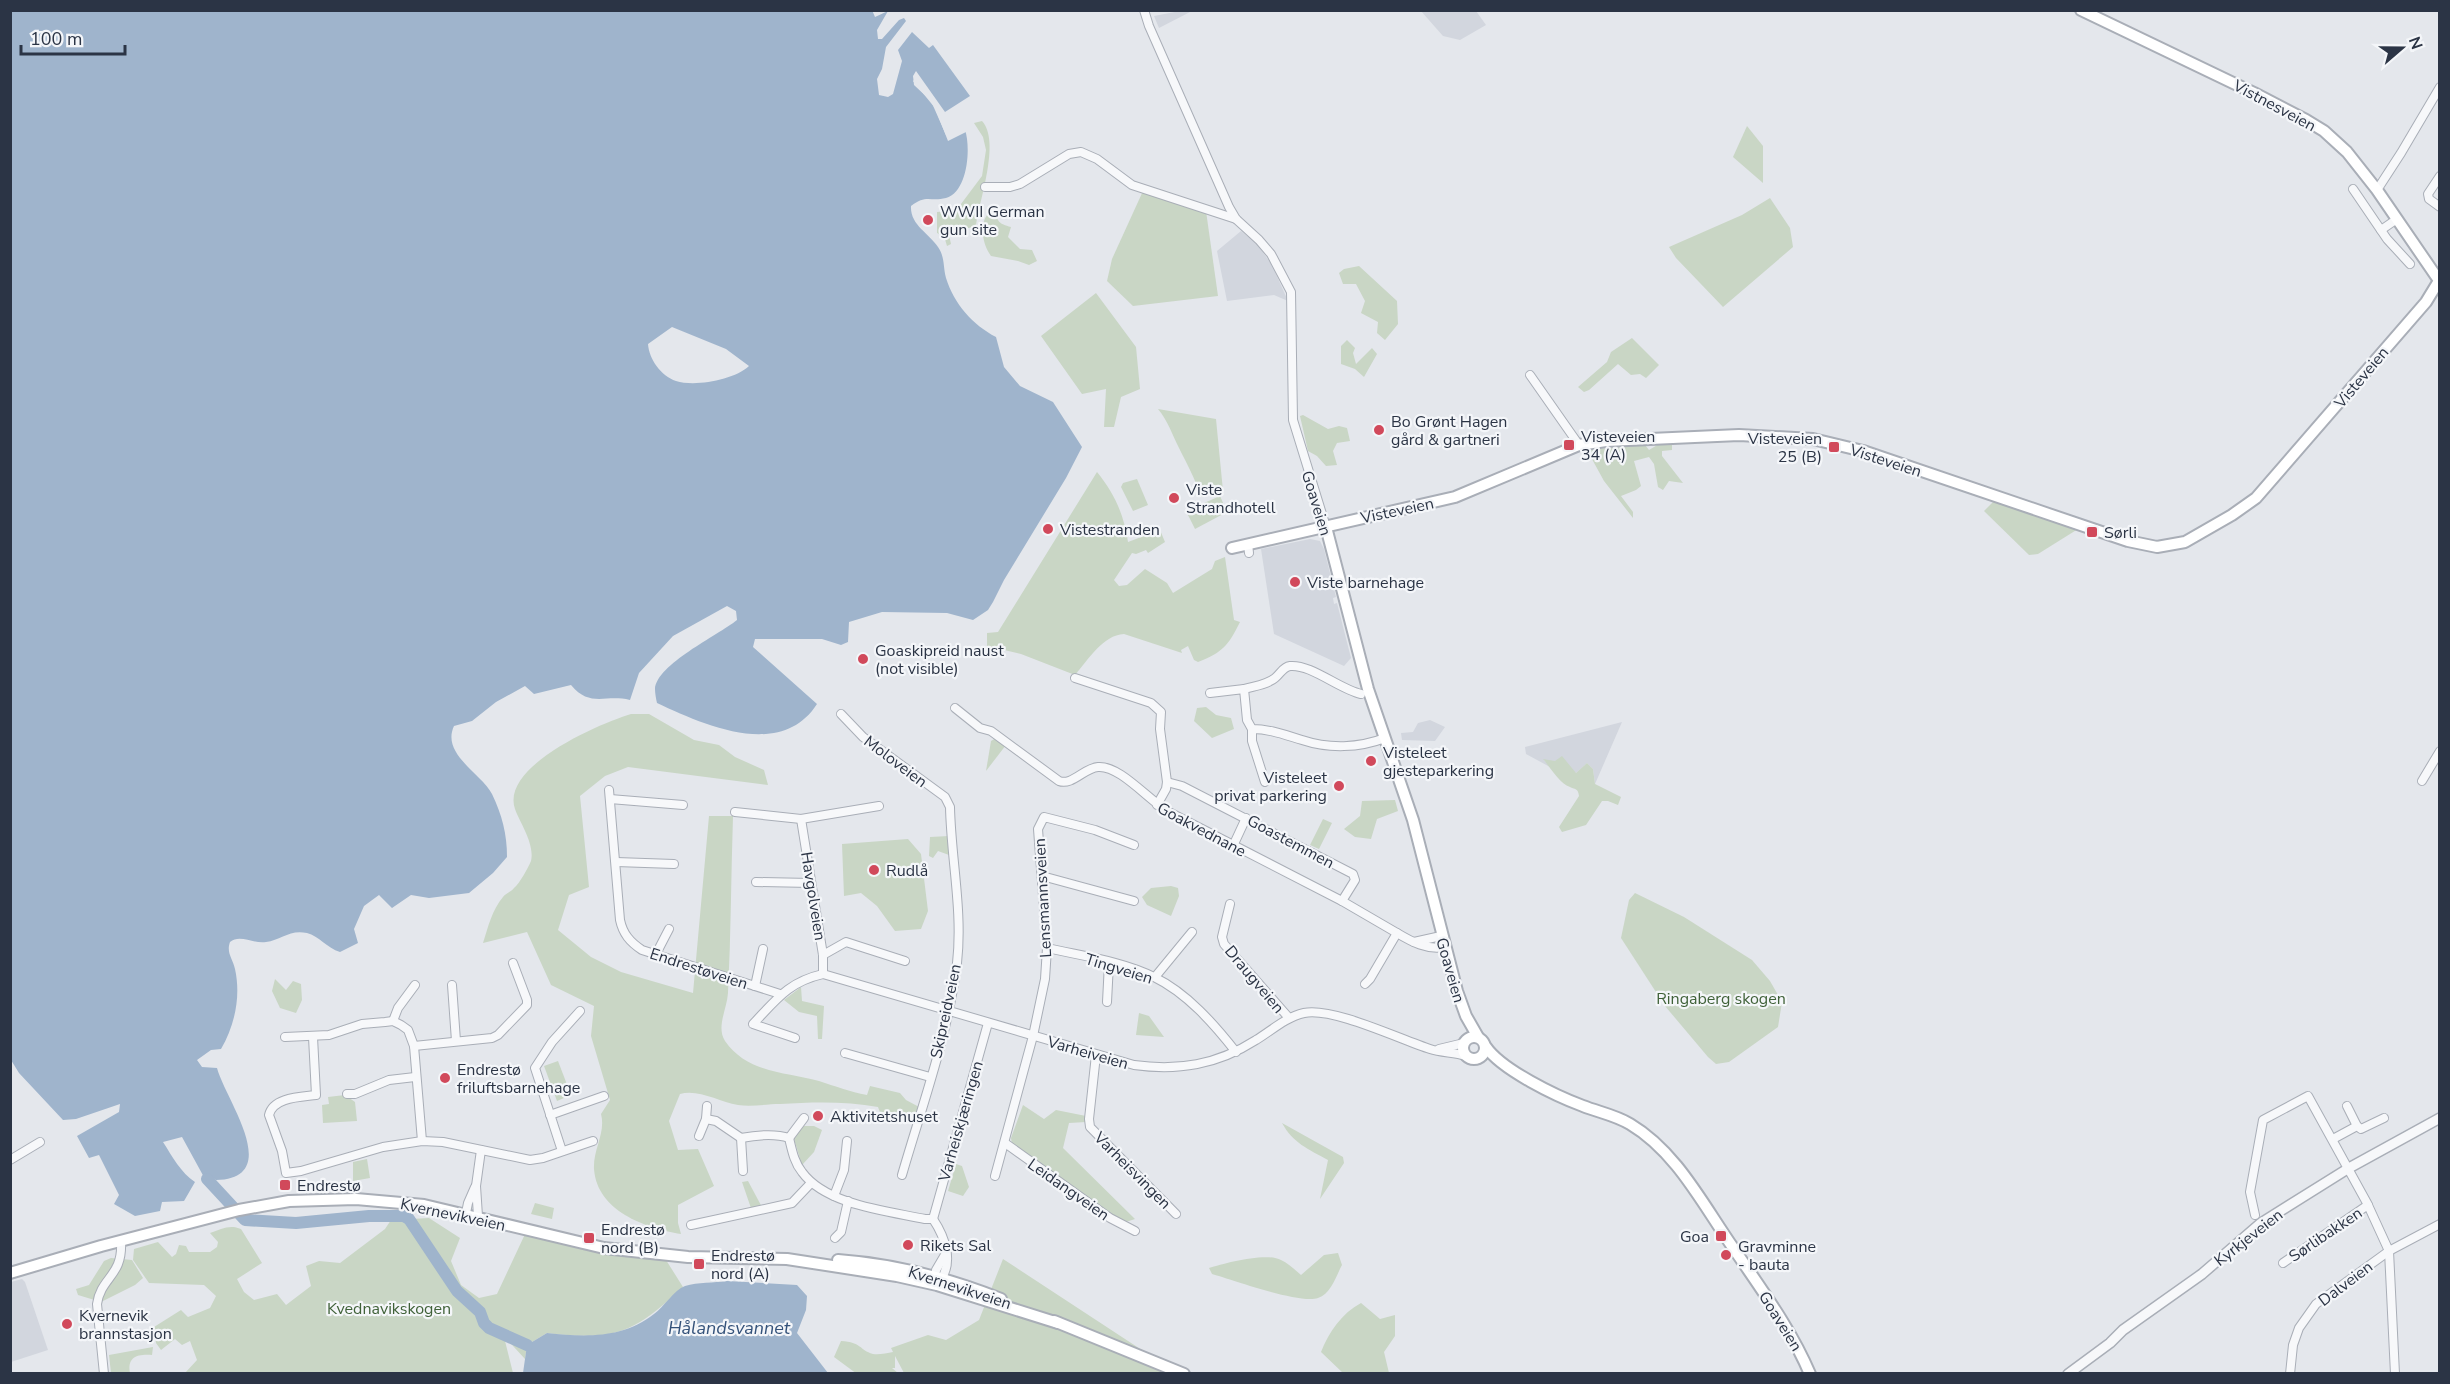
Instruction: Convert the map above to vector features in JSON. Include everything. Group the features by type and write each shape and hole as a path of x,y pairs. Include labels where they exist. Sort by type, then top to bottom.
{"main road":[{"name":"Vistnesveien","path":"2081,10 2306,120 2335,141 2377,190 2438,283"},
{"name":"Vistnesveien","path":"2422,257 2439,267"},
{"name":"Visteveien","path":"1232,548 1248,548 1358,518 1455,497 1579,445 1606,441 1739,435 1813,439 1863,451 2135,543 2151,547 2170,546 2201,534 2256,498 2426,302 2438,283"},
{"name":"Visteveien","path":"2426,302 2439,297"},
{"name":"Goaveien","path":"1326,527 1368,689 1413,820 1443,942 1466,1016 1478,1037"},
{"name":"Goaveien","path":"1465,1041 1466,1016"},
{"path":"1471,1037 1478,1037 1486,1047 1484,1054 1472,1057 1463,1050 1465,1041 1471,1037"},
{"name":"Goaveien","path":"1486,1047 1510,1068 1563,1098 1627,1122 1651,1138 1664,1151 1692,1187 1781,1319 1810,1374"},
{"name":"Goaveien","path":"1472,1057 1510,1068"},
{"name":"Kvernevikveien","path":"10,1273 239,1210 309,1200 400,1202 466,1213 604,1248 688,1257 787,1260 799,1257 857,1261 938,1280 999,1298 1184,1374"}],"street":[{"name":"Goaveien","path":"1144,10 1153,36 1236,219 1271,254 1291,292 1293,420 1326,527"},
{"path":"2377,190 2439,87"},
{"path":"985,187 1010,187 1020,184 1069,154 1081,152 1097,159 1131,186 1236,219"},
{"path":"2439,176 2428,195 2429,199 2439,207"},
{"path":"2353,189 2381,230 2410,264"},
{"path":"2381,230 2397,219"},
{"path":"1530,375 1579,445"},
{"path":"1210,693 1244,689 1267,682 1287,667 1293,666 1344,689 1361,694"},
{"path":"1075,678 1157,706 1162,717 1161,729 1167,782 1166,789 1157,805"},
{"path":"1244,689 1247,720 1252,729 1252,741 1264,782"},
{"name":"Goakvednane","path":"955,708 980,728 991,731 1059,781 1064,783 1093,768 1110,769 1123,776 1157,805 1342,901 1412,942 1434,949 1443,942"},
{"name":"Moloveien","path":"841,714 869,742 945,797 950,807"},
{"path":"1252,729 1265,729 1318,744 1359,746 1385,738"},
{"path":"2422,781 2439,753"},
{"name":"Goastemmen","path":"1167,782 1182,786 1353,874 1355,880 1342,901"},
{"name":"Endrestøveien","path":"609,790 622,929 631,942 642,950 780,994"},
{"path":"610,800 683,805"},
{"path":"735,812 801,819 879,806"},
{"name":"Skipreidveien","path":"902,1176 948,1012 957,960 957,919 950,807"},
{"name":"Lensmannsveien","path":"995,1176 1033,1036 1045,979 1047,948 1038,829 1044,817 1095,830 1134,845"},
{"path":"1233,846 1246,818"},
{"name":"Havgolveien","path":"801,819 824,955 823,974"},
{"path":"616,862 674,864"},
{"path":"1042,876 1134,901"},
{"path":"756,882 811,883"},
{"name":"Draugveien","path":"1230,904 1222,937 1224,944 1289,1018"},
{"path":"656,954 669,929"},
{"path":"1155,977 1192,932"},
{"path":"1365,984 1397,933"},
{"path":"824,955 846,942 905,961"},
{"name":"Tingveien","path":"1047,948 1155,977 1189,1000 1236,1052"},
{"path":"755,986 763,950"},
{"path":"414,1046 492,1038 507,1027 527,1005 513,963"},
{"path":"1107,1002 1109,963"},
{"path":"795,1038 753,1024 780,994 803,979 823,974"},
{"name":"Varheiveien","path":"823,974 1129,1065 1161,1069 1186,1067 1236,1052 1289,1018 1305,1013 1326,1013 1431,1050 1472,1057"},
{"path":"393,1021 398,1008 415,985"},
{"path":"452,985 456,1041"},
{"path":"562,1151 535,1068 552,1042 580,1011"},
{"path":"285,1037 314,1037 334,1034 362,1024 393,1021 408,1030 414,1046 422,1141"},
{"name":"Varheiskjæringen","path":"933,1219 988,1023"},
{"path":"314,1037 316,1095 282,1102 274,1106 269,1116 282,1151 286,1173 302,1171 383,1147 422,1141 443,1142 530,1160 593,1141"},
{"path":"1431,1050 1465,1041"},
{"path":"845,1053 930,1077"},
{"name":"Varheisvingen","path":"1096,1055 1090,1127 1176,1214"},
{"path":"347,1094 355,1094 388,1080 416,1077"},
{"path":"550,1115 604,1096"},
{"name":"Sørlibakken","path":"2255,1215 2250,1192 2263,1120 2308,1096 2349,1168 2389,1251 2395,1374"},
{"path":"699,1136 706,1119 706,1106"},
{"path":"2348,1107 2357,1126 2361,1129 2384,1118"},
{"path":"804,1118 789,1138 793,1157 801,1171 811,1183 834,1196 925,1219 933,1219 945,1244 946,1253 947,1268 938,1280"},
{"name":"Kyrkjeveien","path":"2068,1374 2110,1343 2123,1330 2202,1274 2261,1223 2349,1168 2439,1118"},
{"path":"706,1119 716,1121 741,1138 772,1135 789,1138"},
{"path":"2333,1139 2357,1126"},
{"path":"741,1138 742,1171"},
{"path":"834,1196 844,1170 847,1141"},
{"path":"10,1160 40,1142"},
{"name":"Leidangveien","path":"1005,1143 1110,1218 1135,1232"},
{"path":"478,1216 476,1186 481,1150"},
{"path":"691,1225 792,1203 811,1183"},
{"path":"466,1213 476,1186"},
{"path":"835,1238 841,1232 848,1201"},
{"name":"Sørlibakken","path":"2283,1263 2368,1205"},
{"name":"Dalveien","path":"2290,1374 2293,1345 2306,1316 2316,1304 2389,1251 2439,1224"},
{"path":"104,1374 98,1295 120,1262 121,1242"}],"shaded area":[{"path":"1192,11 1159,28 1154,16"},
{"path":"1421,11 1476,11 1486,25 1460,40 1443,36"},
{"path":"1241,231 1257,244 1272,265 1288,301 1274,295 1227,301 1217,251"},
{"path":"1310,539 1320,541 1324,549 1336,597 1333,598 1334,604 1337,603 1351,658 1344,666 1274,634 1261,549"},
{"path":"1430,720 1445,727 1435,741 1402,740 1401,733 1413,732 1418,723"},
{"path":"1622,722 1595,784 1593,769 1587,763 1576,773 1555,762 1544,760 1550,767 1526,754 1525,747"},
{"path":"22,1279 48,1350 11,1362 11,1282"}],"green space":[{"path":"982,121 990,143 987,172 976,227 960,229 949,235 951,244 947,246 944,236 937,233 937,212 952,211 961,204 982,176 986,150 983,137 974,123"},
{"path":"1747,126 1763,146 1763,183 1733,157"},
{"path":"1143,191 1206,211 1218,296 1133,306 1107,281 1112,259"},
{"path":"1770,198 1790,228 1793,247 1723,307 1676,258 1669,247 1742,215"},
{"path":"996,209 999,221 1011,227 1008,237 1020,249 1032,250 1037,261 1029,265 991,256 983,237 983,223 990,212"},
{"path":"1359,266 1397,301 1398,324 1385,340 1377,333 1378,322 1361,313 1365,301 1356,284 1343,284 1339,273 1344,269"},
{"path":"1096,293 1136,347 1140,389 1121,397 1114,427 1104,427 1106,389 1082,394 1041,336"},
{"path":"1632,338 1659,365 1646,378 1640,374 1631,375 1618,364 1589,390 1584,392 1578,387 1607,362 1611,352"},
{"path":"1347,340 1355,348 1353,353 1356,364 1372,348 1377,354 1364,377 1355,369 1341,364 1341,346"},
{"path":"1158,409 1216,419 1223,491 1201,497 1170,428"},
{"path":"1303,415 1328,429 1339,426 1347,428 1350,441 1337,443 1333,451 1337,465 1326,466 1317,456 1308,451 1300,416"},
{"path":"1659,444 1672,444 1672,450 1662,451 1662,456 1683,483 1669,481 1663,490 1658,487 1654,464 1649,457 1634,461 1641,486 1621,496 1633,512 1633,518 1604,481 1587,450 1645,445 1649,450"},
{"path":"1097,472 1117,504 1128,542 1160,530 1165,542 1148,553 1146,550 1136,554 1132,553 1114,580 1119,586 1127,585 1145,569 1167,583 1173,593 1212,569 1215,561 1225,557 1234,620 1240,622 1228,643 1213,655 1198,662 1194,660 1188,646 1181,650 1182,653 1124,634 1116,635 1103,643 1075,675 1021,654 987,646 987,633 998,632"},
{"path":"1137,479 1148,505 1133,511 1121,487 1123,483"},
{"path":"1220,496 1227,512 1195,529 1186,511"},
{"path":"1995,500 2078,529 2038,554 2029,555 1984,511"},
{"path":"1206,707 1216,715 1231,718 1234,729 1212,738 1194,721 1197,708"},
{"path":"631,714 649,714 694,740 719,745 735,757 764,770 768,785 628,767 605,776 580,796 589,887 569,895 558,930 591,957 621,972 693,993 709,816 733,816 728,993 722,1024 725,1041 744,1059 768,1070 819,1081 867,1095 870,1086 900,1093 906,1100 921,1108 918,1121 881,1115 878,1107 866,1105 817,1102 743,1106 702,1094 680,1094 669,1121 678,1150 698,1149 714,1186 678,1205 678,1223 681,1234 638,1222 625,1215 613,1206 597,1184 594,1162 602,1128 601,1114 610,1100 591,1036 594,1006 551,985 527,932 483,943 496,907 504,896 519,883 531,861 529,841 515,809 514,793 523,777 537,762 556,749 598,727"},
{"path":"996,738 1006,745 986,771 991,741"},
{"path":"1562,756 1576,773 1587,763 1593,769 1595,784 1621,797 1618,805 1602,801 1586,825 1562,832 1559,827 1579,793 1555,775 1543,759 1555,761"},
{"path":"1395,800 1398,811 1377,819 1371,839 1355,837 1344,829 1360,816 1362,801"},
{"path":"1323,819 1332,823 1319,849 1310,845"},
{"path":"949,836 949,855 938,851 933,858 929,856 930,837"},
{"path":"908,839 921,854 928,911 921,929 895,931 877,906 861,893 844,896 842,844"},
{"path":"1171,886 1178,888 1179,896 1171,916 1147,905 1142,897 1151,888"},
{"name":"Ringaberg skogen","path":"1635,893 1684,917 1752,960 1770,981 1782,1002 1778,1027 1729,1062 1716,1064 1708,1057 1665,1006 1621,938 1629,900"},
{"path":"275,979 286,990 293,981 301,984 302,1000 296,1013 280,1008 272,991"},
{"path":"801,987 802,1001 824,1006 822,1039 818,1039 817,1016 799,1012 784,1000"},
{"path":"1139,1013 1149,1016 1164,1037 1136,1035"},
{"path":"558,1061 571,1095 557,1101 544,1066"},
{"path":"345,1095 355,1102 357,1121 323,1123 322,1105 329,1104 328,1097"},
{"path":"1023,1105 1044,1119 1056,1110 1086,1116 1086,1122 1069,1123 1063,1148 1135,1219 1123,1223 1012,1144 1011,1138"},
{"path":"1282,1123 1343,1157 1344,1163 1320,1199 1328,1160 1296,1141"},
{"path":"804,1126 814,1126 822,1130 814,1152 802,1165 793,1136"},
{"path":"367,1159 370,1178 353,1181 353,1162"},
{"path":"956,1164 962,1166 969,1187 963,1196 948,1191"},
{"path":"748,1181 763,1209 752,1211 742,1182"},
{"path":"535,1203 554,1208 552,1219 531,1214"},
{"path":"429,1218 460,1238 451,1261 461,1285 479,1298 497,1294 526,1232 556,1243 666,1260 683,1287 650,1315 622,1331 590,1336 547,1333 527,1345 525,1359 501,1333 488,1325 486,1314 468,1300 459,1289 411,1219"},
{"name":"Kvednavikskogen","path":"399,1219 410,1223 451,1284 491,1332 504,1337 513,1373 185,1373 197,1360 190,1341 182,1345 175,1339 161,1350 156,1343 154,1327 181,1310 188,1317 210,1308 216,1296 204,1285 149,1283 133,1260 134,1249 158,1242 172,1257 176,1254 179,1245 186,1246 189,1252 210,1252 217,1247 218,1242 210,1233 229,1227 241,1229 262,1263 237,1279 244,1292 254,1300 277,1294 286,1305 311,1286 306,1266 319,1261 340,1263 385,1229 391,1220"},
{"path":"1338,1253 1342,1265 1330,1289 1318,1298 1296,1298 1266,1290 1212,1274 1209,1268 1245,1259 1266,1257 1284,1261 1301,1275 1324,1255"},
{"path":"111,1258 132,1260 143,1278 135,1285 101,1302 78,1295 76,1289 89,1285 104,1261"},
{"path":"1003,1259 1154,1358 1187,1373 904,1373 895,1356 895,1368 892,1368 898,1373 857,1374 834,1357 841,1341 857,1344 868,1352 878,1354 893,1352 891,1348 928,1335 946,1340 979,1320"},
{"path":"1361,1303 1380,1319 1395,1315 1395,1336 1384,1352 1389,1373 1343,1373 1321,1352 1337,1324"},
{"path":"153,1347 152,1355 138,1356 132,1360 130,1373 111,1373 109,1355"}],"water":[{"path":"872,10 875,17 888,11 877,30 878,39 882,39 899,20 904,18 906,21 886,47 882,69 877,79 879,95 888,97 893,94 902,61 898,50 912,32 929,48 933,45 970,96 945,112 916,71 913,76 914,85 931,101 946,135 965,130 968,147 966,168 959,187 946,198 924,199 916,202 911,206 914,218 940,251 946,278 959,305 972,320 996,337 1004,367 1020,386 1053,402 1082,447 988,610 973,620 947,613 882,612 849,622 848,642 841,645 822,639 755,639 753,647 817,704 802,721 783,731 763,734 741,733 719,728 657,703 655,689 658,680 666,670 689,651 737,620 736,611 727,606 673,636 639,673 630,700 591,698 578,692 571,685 534,694 525,686 496,702 472,721 454,726 451,736 457,754 487,786 496,802 505,832 507,857 493,873 469,893 429,898 411,895 392,908 379,895 364,906 354,929 358,943 340,952 319,939 301,932 266,942 238,939 230,942 229,953 237,979 237,1000 233,1020 221,1049 211,1050 197,1060 202,1067 217,1068 245,1135 249,1152 246,1166 236,1176 216,1180 210,1176 205,1179 182,1137 163,1142 181,1169 195,1182 184,1201 162,1202 160,1211 135,1216 114,1204 119,1195 99,1155 89,1158 77,1136 119,1112 120,1104 76,1119 63,1120 19,1073 11,1060 10,11","holes":["672,327 726,349 749,366 734,375 714,381 684,383 671,379 661,371 651,355 648,344"]},
{"name":"Hålandsvannet","path":"727,1281 797,1285 807,1296 806,1310 797,1333 828,1373 523,1373 527,1345 547,1333 589,1335 616,1332 642,1322 654,1314 685,1286"}],"pier":[{"path":"918,75 946,115 934,102 948,132 962,125 968,128 966,132 948,141 935,108 913,81 916,78 917,83 932,98 917,77"}],"waterway":[{"path":"207,1179 245,1220 296,1223 369,1216 404,1216 409,1219 457,1291 480,1312 484,1323 489,1328 527,1345"}],"place":[{"name":"WWII German gun site","path":"928,220"},
{"name":"Bo Grønt Hagen gård & gartneri","path":"1379,430"},
{"name":"Visteveien 34 (A)","path":"1569,445"},
{"name":"Visteveien 25 (B)","path":"1834,447"},
{"name":"Viste Strandhotell","path":"1174,498"},
{"name":"Vistestranden","path":"1048,529"},
{"name":"Sørli","path":"2092,532"},
{"name":"Viste barnehage","path":"1295,582"},
{"name":"Goaskipreid naust (not visible)","path":"863,659"},
{"name":"Visteleet gjesteparkering","path":"1371,761"},
{"name":"Visteleet privat parkering","path":"1339,786"},
{"name":"Rudlå","path":"874,870"},
{"name":"Endrestø friluftsbarnehage","path":"445,1078"},
{"name":"Aktivitetshuset","path":"818,1116"},
{"name":"Endrestø","path":"285,1185"},
{"name":"Goa","path":"1721,1236"},
{"name":"Endrestø nord (B)","path":"589,1238"},
{"name":"Rikets Sal","path":"908,1245"},
{"name":"Gravminne - bauta","path":"1726,1255"},
{"name":"Endrestø nord (A)","path":"699,1264"},
{"name":"Kvernevik brannstasjon","path":"67,1324"}]}
